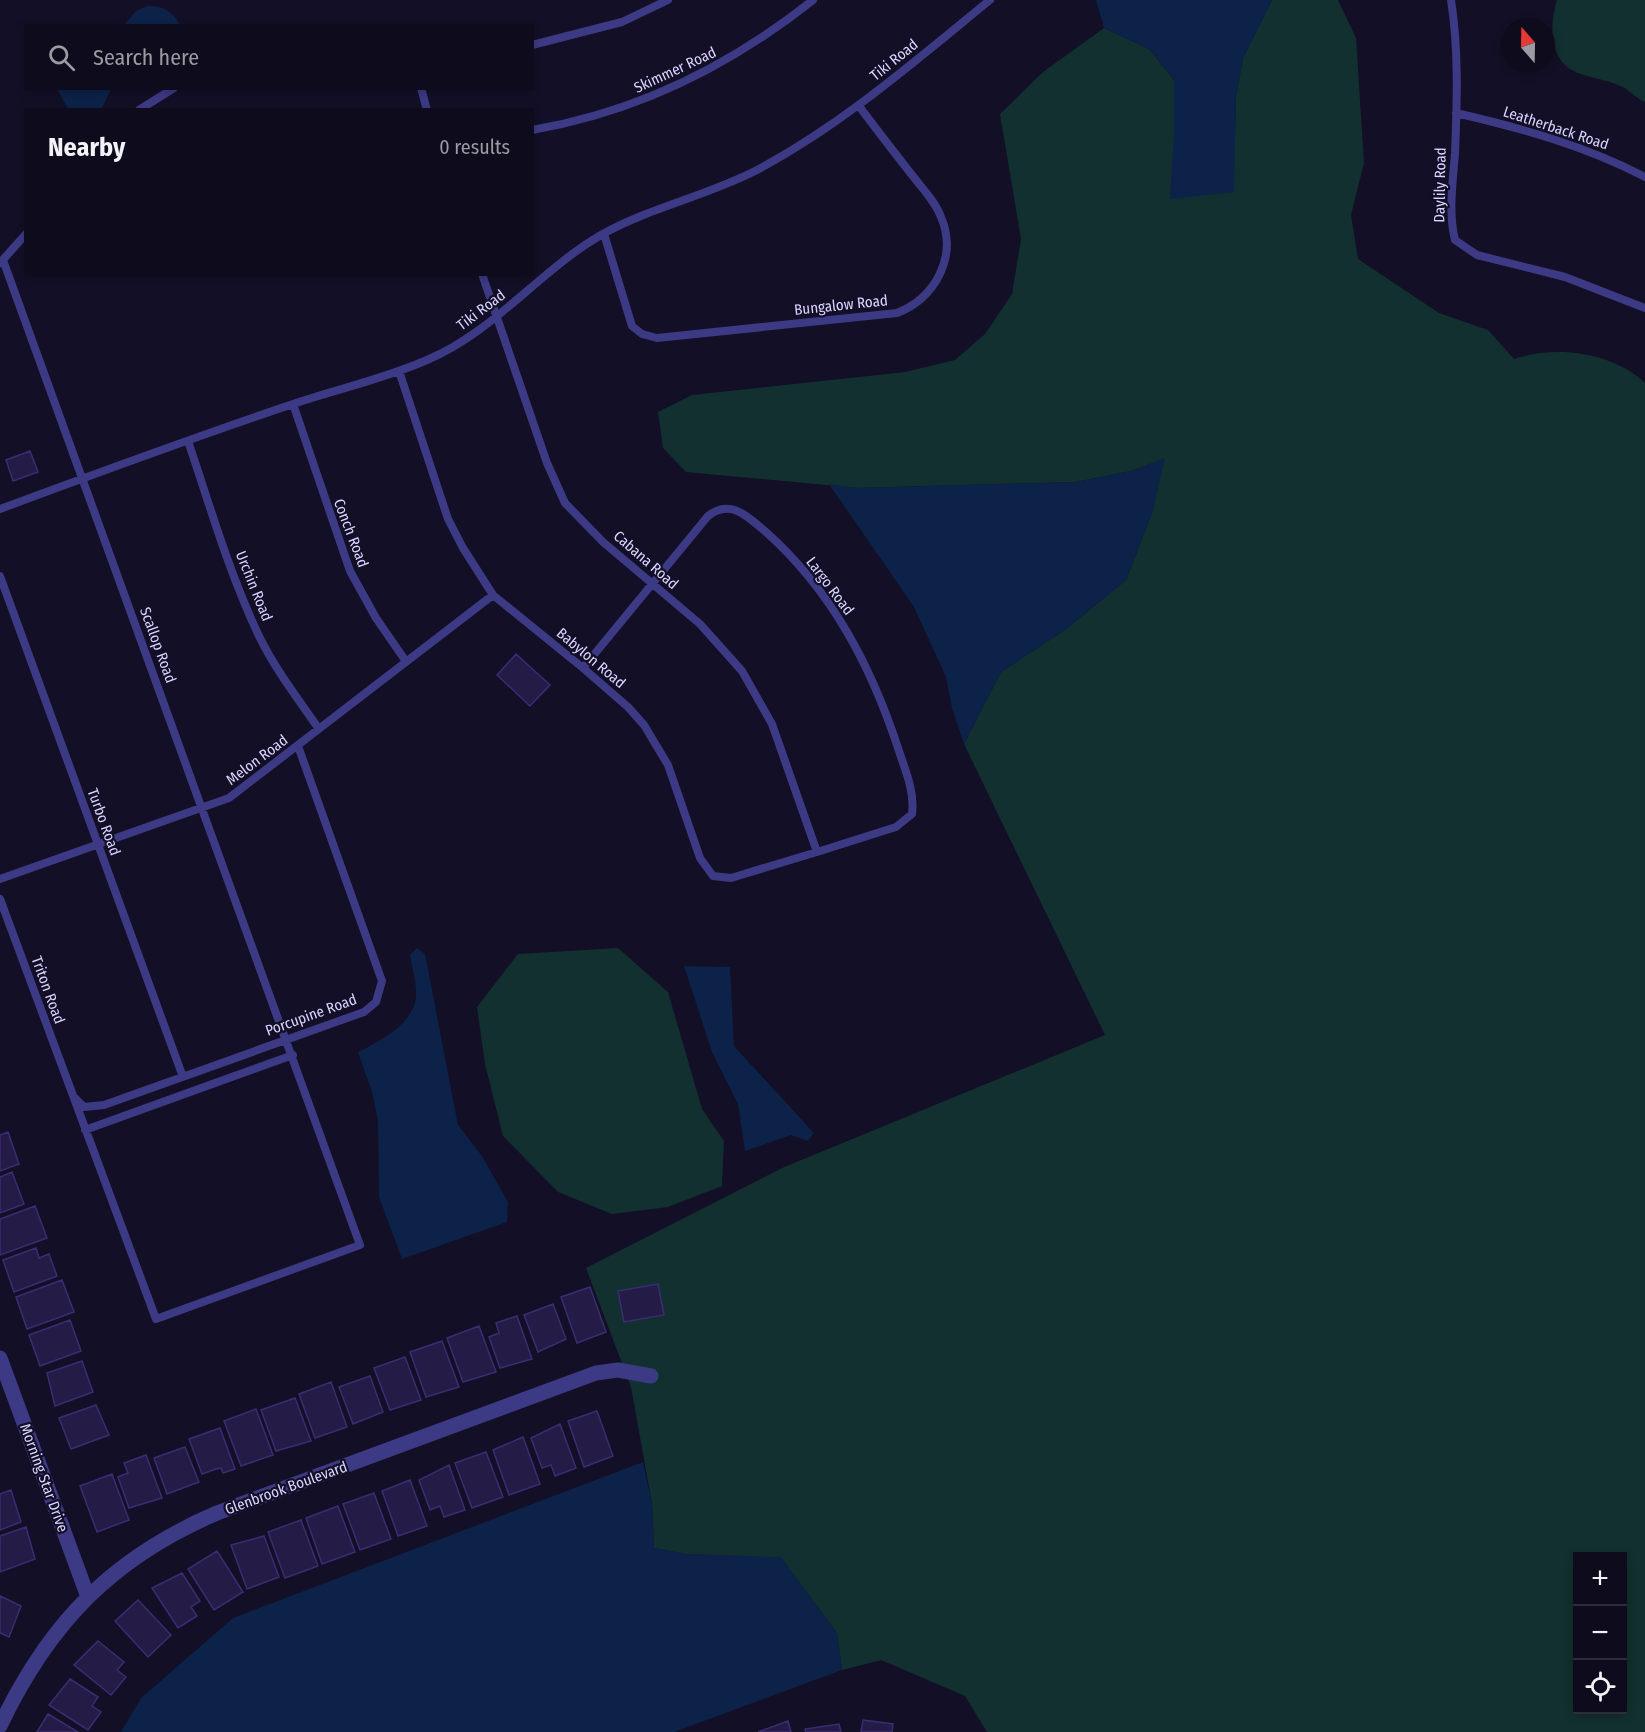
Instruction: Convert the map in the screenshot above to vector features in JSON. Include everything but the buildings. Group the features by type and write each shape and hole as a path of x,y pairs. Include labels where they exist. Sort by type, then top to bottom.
{"street":[{"name":"Morning Star Drive","path":"0,1358 4,1383 88,1597"},
{"name":"Glenbrook Boulevard","path":"0,1726 35,1659 88,1597 146,1551 180,1530 217,1513 596,1373 618,1370 651,1376"}],"lane":[{"path":"534,45 591,32 650,4 668,0"},
{"name":"Skimmer Road","path":"534,130 633,105 672,88 747,48 813,0"},
{"name":"Tiki Road","path":"0,509 293,404 399,371 448,350 497,317 559,264 604,234 754,171 794,149 859,106 990,0"},
{"name":"Daylily Road","path":"1451,0 1457,37 1452,215 1455,240 1477,255 1565,277 1645,309"},
{"path":"142,108 171,90"},
{"path":"422,90 426,108"},
{"name":"Bungalow Road","path":"604,234 632,326 642,334 657,338 897,313 909,308 932,289 941,274 947,241 945,226 934,205 859,106"},
{"name":"Leatherback Road","path":"1456,113 1557,140 1619,163 1645,177"},
{"path":"2,262 24,236"},
{"name":"Scallop Road","path":"2,262 287,1038 360,1245 156,1319 85,1130"},
{"name":"Cabana Road","path":"483,276 547,463 565,503 584,524 700,624 742,670 772,724 817,852"},
{"name":"Babylon Road","path":"399,371 448,519 493,595 628,707 657,744 680,793 700,858 712,876 731,878 817,852"},
{"name":"Conch Road","path":"293,404 327,511 351,572 376,618 405,660"},
{"name":"Urchin Road","path":"188,441 243,601 260,638 287,684 319,729"},
{"name":"Largo Road","path":"583,668 708,516 725,508 743,512 781,546 814,583 847,629 882,701 913,803 912,814 896,827 817,852"},
{"name":"Turbo Road","path":"0,576 183,1077"},
{"name":"Melon Road","path":"0,879 202,805 229,798 405,660 493,595"},
{"name":"Porcupine Road","path":"70,1091 84,1107 93,1108 364,1012 376,1002 382,981 298,746"},
{"name":"Triton Road","path":"0,899 85,1130"},
{"path":"85,1130 293,1055"}],"green space":[{"path":"1272,0 1338,0 1356,38 1364,163 1351,215 1358,259 1439,313 1488,330 1514,359 1548,352 1583,354 1617,364 1632,372 1645,383 1645,1732 987,1732 965,1696 881,1660 842,1670 837,1633 781,1558 686,1554 654,1548 652,1504 631,1387 586,1268 782,1168 1105,1035 964,744 1001,672 1066,629 1126,580 1152,513 1164,459 1131,471 1076,482 857,488 686,472 663,448 658,412 692,395 905,372 955,360 985,334 1012,294 1021,239 1000,114 1043,72 1104,28 1149,49 1174,80 1174,131 1233,192 1236,97 1243,58"},
{"path":"1557,0 1645,0 1645,102 1622,86 1584,75 1566,66 1556,52 1555,18 1553,16"},
{"path":"618,948 668,992 702,1109 724,1141 722,1186 668,1207 612,1214 558,1192 503,1136 485,1064 477,1007 518,954"}],"water":[{"path":"1096,0 1272,0 1243,58 1236,97 1234,192 1170,199 1174,80 1149,49 1104,28"},
{"path":"147,6 158,7 167,10 179,24 125,24 136,11"},
{"path":"58,90 111,90 102,108 67,108"},
{"path":"1165,458 1152,513 1126,580 1066,629 1001,672 964,744 952,708 946,677 914,607 829,484 857,488 1076,482 1131,471"},
{"path":"417,948 425,954 458,1125 482,1156 508,1202 507,1222 402,1259 379,1197 378,1120 372,1092 358,1052 387,1036 411,1012 416,992 410,955"},
{"path":"684,966 730,967 734,1046 814,1133 808,1141 791,1135 745,1151 738,1104 712,1052"},
{"path":"643,1462 652,1504 654,1548 686,1554 781,1557 837,1633 842,1670 674,1732 121,1732 141,1698 233,1618"}]}
